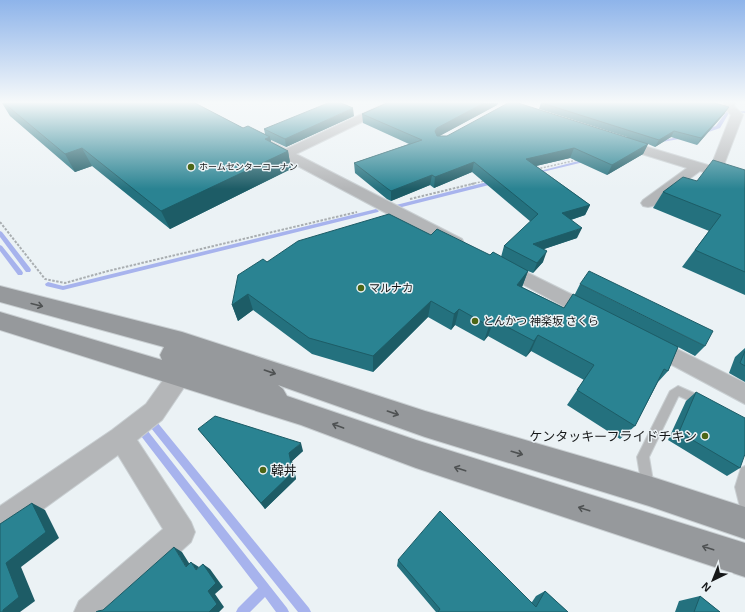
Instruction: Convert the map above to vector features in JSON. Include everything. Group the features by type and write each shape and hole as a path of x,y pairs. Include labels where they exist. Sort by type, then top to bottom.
{"street":[{"path":"286,154 334,132"},
{"path":"715,172 731,132"},
{"path":"255,138 606,320"},
{"path":"608,138 745,181"},
{"path":"648,203 697,166"},
{"path":"2,304 182,342 425,424 649,491 745,523"},
{"path":"2,304 179,376 301,413 416,454 745,560"},
{"path":"633,335 745,394"},
{"path":"182,342 172,355 246,380 301,413"},
{"path":"0,523 121,438 154,412 179,376"},
{"path":"416,454 425,424"},
{"path":"90,612 181,532 121,438"}],"lane":[{"path":"649,491 644,457 674,394 678,391 686,393 712,408"},
{"path":"745,472 741,487 745,502"}],"path":[{"path":"534,170 580,159"},
{"path":"0,222 45,279 65,283 108,271 489,180"}],"building":[{"path":"38,132 259,132 270,137 265,139 288,151 161,211 82,148 65,154"},
{"path":"269,132 301,132 285,139"},
{"path":"403,132 435,132 437,136 447,136 455,132 609,132 648,144 612,165 574,148 526,159 590,205 562,213 582,228 533,244 547,251 537,263 504,246 538,214 474,162 435,177 432,175 391,191 354,163 422,140"},
{"path":"632,132 673,132 659,140"},
{"path":"676,132 707,132 701,138"},
{"path":"713,160 745,170 745,272 695,250 721,215 663,192 683,177 697,181"},
{"path":"389,214 431,235 437,229 490,255 493,252 528,271 517,285 564,308 573,294 678,347 668,371 664,369 635,426 577,390 594,365 538,335 534,341 494,320 489,326 459,309 454,314 431,301 373,356 309,338 248,294 232,305 238,275 263,259 267,262 298,241"},
{"path":"589,271 713,331 705,346 580,284"},
{"path":"745,351 745,366 740,363"},
{"path":"696,392 745,418 745,454 740,468 679,432"},
{"name":"韓丼","path":"215,416 301,443 289,453 293,472 261,503 198,429"},
{"path":"32,503 46,532 6,563 19,597 3,610 3,612 0,612 0,524"},
{"path":"440,511 536,607 545,591 568,612 438,612 440,609 398,560"},
{"path":"174,547 186,567 191,562 196,570 203,564 216,583 208,591 217,604 209,612 96,612 103,610"},
{"path":"700,596 720,612 694,612"}],"waterway":[{"path":"701,133 705,132"},
{"path":"656,142 683,137"},
{"path":"534,173 586,160"},
{"path":"398,206 495,182"},
{"path":"48,284 63,288 376,211"},
{"path":"0,233 28,270"},
{"path":"0,247 20,273"},
{"path":"154,425 305,612"},
{"path":"144,433 283,612"},
{"path":"242,612 265,589"}],"place":[{"name":"ホームセンターコーナン","path":"191,167"},
{"name":"マルナカ","path":"361,288"},
{"name":"とんかつ 神楽坂 さくら","path":"475,321"},
{"name":"ケンタッキーフライドチキン","path":"705,436"},
{"name":"韓丼","path":"263,470"}]}
